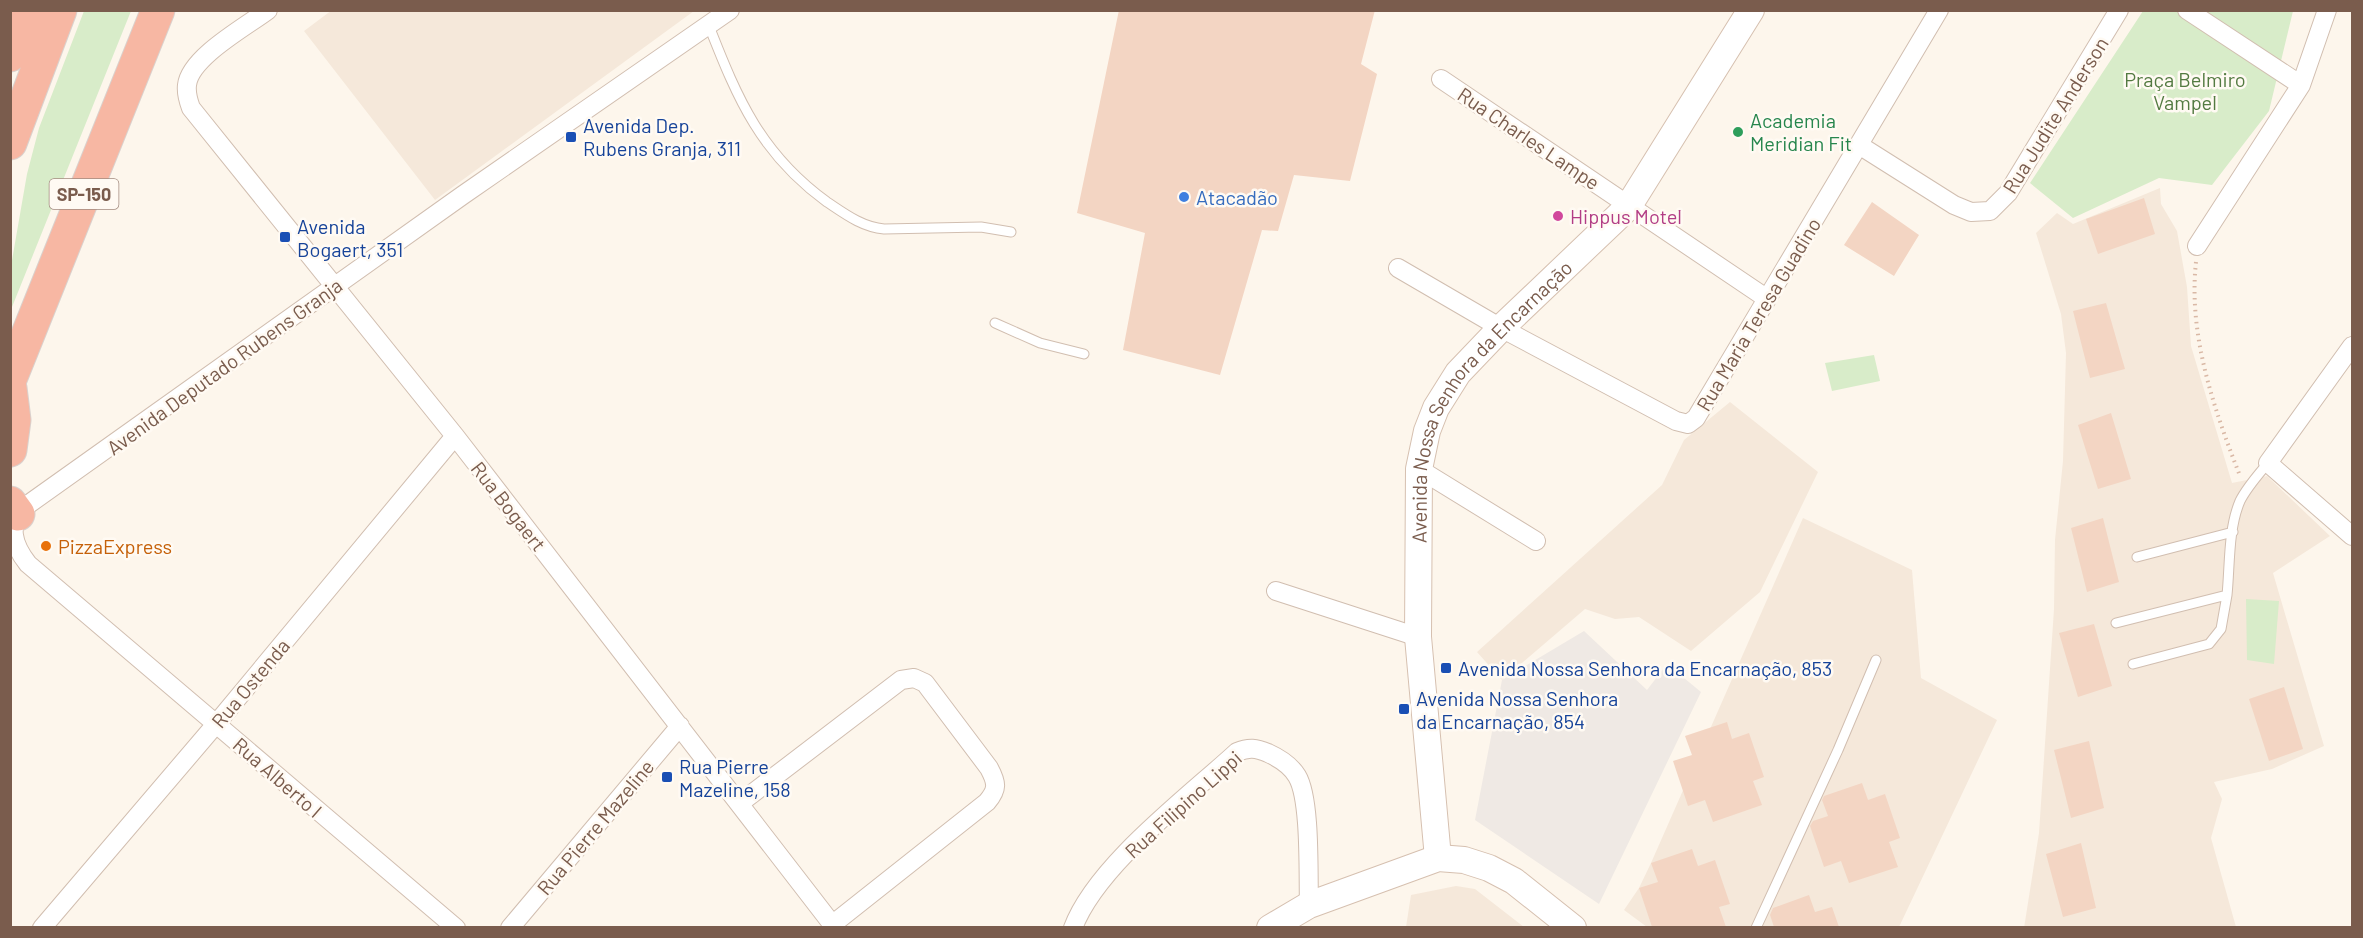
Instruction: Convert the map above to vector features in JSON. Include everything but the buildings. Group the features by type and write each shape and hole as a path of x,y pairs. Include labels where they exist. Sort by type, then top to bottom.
{"highway":[{"path":"10,55 27,10"},
{"path":"10,142 60,10"},
{"name":"SP-150","path":"10,379 158,10"},
{"path":"10,388 14,420 10,450"}],"street":[{"name":"Rua Bogaert","path":"268,10 203,58 190,74 187,96 191,108 454,436 834,926"},
{"name":"Avenida Deputado Rubens Granja","path":"14,524 463,195 730,10"},
{"name":"Avenida Nossa Senhora da Encarnação","path":"1438,858 1418,636 1419,469 1427,431 1436,408 1458,373 1501,328 1628,207 1751,10"},
{"name":"Rua Maria Teresa Guadino","path":"1398,268 1501,328 1676,421 1688,424 1696,418 1939,10"},
{"name":"Rua Judite Anderson","path":"1859,145 1954,205 1971,212 1990,211 2008,193 2119,10"},
{"path":"2187,10 2301,85"},
{"path":"2197,246 2301,85 2327,10"},
{"name":"Rua Charles Lampe","path":"1441,79 1766,298"},
{"path":"2352,346 2268,463 2352,536"},
{"name":"Rua Ostenda","path":"42,927 216,724 454,436"},
{"path":"1419,469 1536,541"},
{"name":"Rua Alberto I","path":"14,524 42,576 456,927"},
{"path":"1276,591 1418,636"},
{"path":"740,803 901,680 914,678 925,683 989,768 996,780 995,792 987,802 834,926"},
{"name":"Rua Pierre Mazeline","path":"510,927 680,726"},
{"name":"Rua Filipino Lippi","path":"1073,927 1086,898 1135,844 1238,752 1247,748 1258,749 1279,758 1297,775 1305,796 1309,905"},
{"path":"1270,927 1309,905 1438,858 1464,860 1506,876 1573,927"}],"lane":[{"path":"709,26 741,104 766,143 789,171 849,217 875,228 884,229 981,227 1011,232"},
{"path":"995,323 1040,343 1084,354"},
{"path":"2133,664 2209,644 2221,629 2227,596 2232,532 2239,504 2246,489 2268,463"},
{"path":"2137,557 2232,532"},
{"path":"2116,623 2227,596"},
{"path":"1756,927 1838,750 1876,660"}],"path":[{"path":"2197,246 2194,278 2199,348 2227,441 2241,476 2268,463"}],"shaded area":[{"path":"332,10 694,11 435,200 304,31"},
{"path":"2160,188 2161,204 2177,231 2187,287 2191,346 2232,483 2267,476 2330,536 2273,573 2324,746 2272,769 2214,782 2222,799 2211,838 2236,927 2024,928 2039,833 2054,609 2055,540 2063,461 2066,353 2061,314 2036,233 2057,213 2073,224"},
{"path":"1730,402 1818,472 1760,592 1691,651 1639,617 1615,619 1585,609 1502,680 1477,652 1662,485 1684,440"},
{"path":"1803,518 1912,570 1921,678 1997,720 1899,927 1647,927 1624,910 1639,888 1651,863"},
{"path":"1584,631 1647,690 1667,664 1701,692 1599,904 1475,820 1502,680"},
{"path":"1456,886 1475,889 1524,927 1406,927 1411,895"}],"green space":[{"path":"84,11 131,11 12,307 11,266 27,174 39,128"},
{"name":"Praça Belmiro Vampel","path":"2143,11 2293,11 2269,111 2212,185 2159,178 2073,218 2030,183"},
{"path":"1874,355 1880,381 1832,391 1825,363"},
{"path":"2246,599 2279,601 2274,664 2247,660"}],"place":[{"name":"Academia Meridian Fit","path":"1738,132"},
{"name":"Avenida Dep. Rubens Granja, 311","path":"571,137"},
{"name":"Atacadão","path":"1184,197"},
{"name":"Hippus Motel","path":"1558,216"},
{"name":"Avenida Bogaert, 351","path":"285,237"},
{"name":"PizzaExpress","path":"46,546"},
{"name":"Avenida Nossa Senhora da Encarnação, 853","path":"1446,668"},
{"name":"Avenida Nossa Senhora da Encarnação, 854","path":"1404,709"},
{"name":"Rua Pierre Mazeline, 158","path":"667,777"}]}
